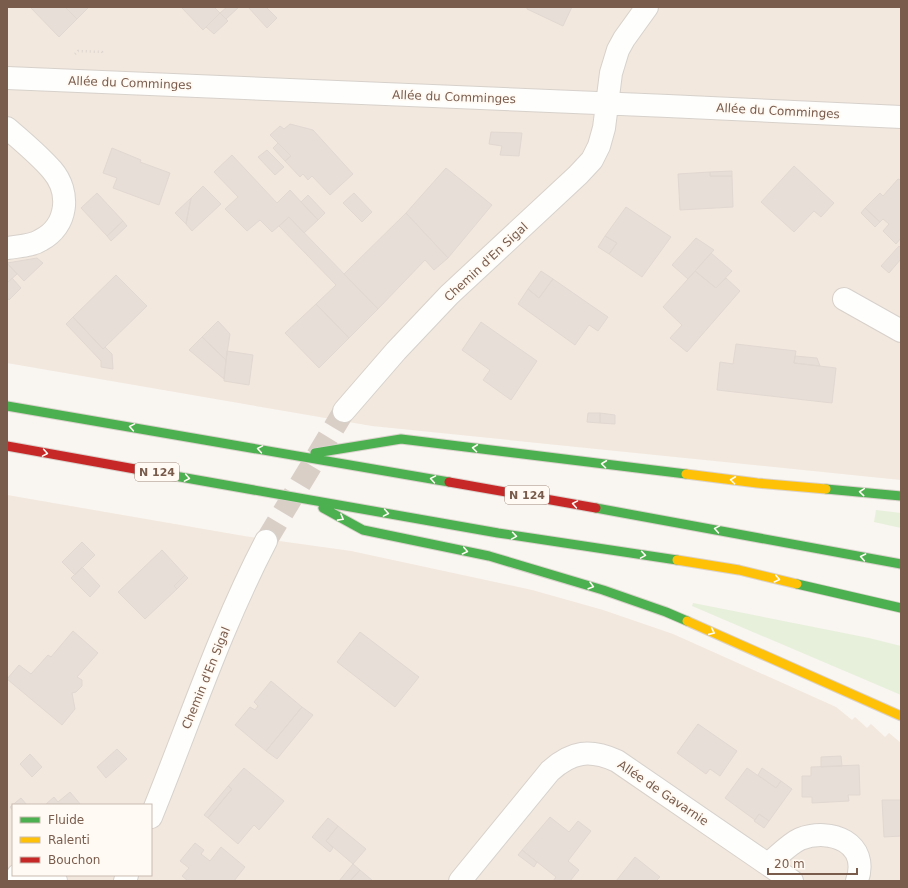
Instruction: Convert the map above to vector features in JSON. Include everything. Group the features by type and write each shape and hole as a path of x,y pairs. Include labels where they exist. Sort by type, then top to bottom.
{"highway":[{"name":"N 124","path":"7,406 298,455 755,536 901,564"},
{"path":"298,455 401,439 757,483 901,496"},
{"name":"N 124","path":"7,446 498,533 739,570 901,608"},
{"path":"306,499 363,530 489,556 603,590 666,612 901,716"}],"street":[{"name":"Chemin d'En Sigal","path":"344,411 396,351 449,295 578,175 592,160 599,146 604,128 614,60 624,39 647,7"},
{"name":"Allée du Comminges","path":"7,78 608,94 901,117"},
{"path":"7,128 52,170 59,180 64,196 65,208 61,221 53,232 40,241 8,248"},
{"path":"844,299 901,331"},
{"name":"Chemin d'En Sigal","path":"152,814 218,643 247,576 266,541"},
{"name":"Allée de Gavarnie","path":"460,881 550,771 569,757 586,754 606,756 617,761 792,881"},
{"path":"768,864 798,840 809,836 834,836 844,840 857,854 860,863 860,872 857,881"},
{"path":"24,876 56,881"}],"shaded area":[{"path":"7,7 901,7 901,480 372,426 7,363"},
{"path":"7,495 244,536 351,551 532,590 603,610 673,634 836,707 852,720 855,717 867,728 871,724 885,737 889,733 901,743 901,881 7,881"}],"green space":[{"path":"876,510 901,513 901,528 874,522"},
{"path":"693,603 869,638 901,646 901,695 692,606"}],"building":[{"path":"30,7 65,7 77,19 59,37"},
{"path":"65,7 89,7 77,19"},
{"path":"181,7 214,7 220,13 203,30"},
{"path":"227,7 239,7 226,19 220,13"},
{"path":"248,7 266,7 277,18 267,28"},
{"path":"527,7 572,7 563,26 527,9"},
{"path":"220,13 228,21 214,34 206,27"},
{"path":"290,124 313,130 353,174 330,195 312,176 308,180 303,174 300,177 285,161 291,156 270,135 280,126 284,129"},
{"path":"491,132 522,133 519,156 500,155 502,146 489,144"},
{"path":"278,143 291,156 285,161 273,148"},
{"path":"112,148 141,160 140,162 170,173 159,205 113,188 117,178 103,173"},
{"path":"267,150 284,167 275,175 258,157"},
{"path":"232,155 277,203 290,190 318,220 304,233 289,217 272,232 260,220 247,231 225,209 238,197 214,172"},
{"path":"794,166 834,203 821,217 814,211 794,232 761,202"},
{"path":"446,168 492,205 448,258 406,213"},
{"path":"732,171 732,176 710,176 710,172"},
{"path":"710,172 710,176 732,176 733,207 680,210 678,174"},
{"path":"898,179 901,180 901,238 896,244 883,231 889,224 883,219 880,222 865,208 880,193 883,196"},
{"path":"203,186 221,204 192,231 186,224 191,198"},
{"path":"97,193 123,221 107,236 81,208"},
{"path":"354,193 372,212 362,222 343,203"},
{"path":"308,195 325,213 318,220 301,202"},
{"path":"191,198 186,224 175,213"},
{"path":"626,207 671,237 642,277 609,254 617,243 605,236"},
{"path":"865,208 880,222 875,227 861,213"},
{"path":"406,213 448,258 434,270 425,260 378,309 344,274"},
{"path":"289,217 378,309 349,338 316,304 336,285 279,226"},
{"path":"123,221 127,226 111,241 107,236"},
{"path":"605,236 617,243 609,254 598,247"},
{"path":"696,238 714,250 688,279 672,265"},
{"path":"899,246 901,248 901,259 889,273 881,266"},
{"path":"711,253 732,271 716,288 695,271"},
{"path":"37,258 43,263 24,281 7,263"},
{"path":"7,263 17,274 7,283"},
{"path":"541,271 553,279 539,298 528,289"},
{"path":"695,271 716,288 726,278 740,291 687,352 670,338 682,325 663,307"},
{"path":"116,275 147,306 103,349 73,317"},
{"path":"12,278 21,288 9,300 7,297 7,283"},
{"path":"553,279 608,317 598,331 589,325 575,345 518,304 528,289 539,298"},
{"path":"316,304 349,338 319,368 285,333"},
{"path":"73,317 103,349 105,347 112,354 113,369 101,367 101,361 66,324"},
{"path":"218,321 230,334 226,360 202,337"},
{"path":"481,322 537,361 511,400 483,380 490,370 462,350"},
{"path":"202,337 226,360 224,379 189,350"},
{"path":"736,344 796,351 794,363 836,368 832,403 717,390 720,362 733,364"},
{"path":"227,351 253,355 249,385 224,381"},
{"path":"795,356 817,358 820,366 794,363"},
{"path":"588,413 600,413 600,423 587,422"},
{"path":"600,413 615,415 615,424 600,423"},
{"path":"82,542 95,555 75,575 62,562"},
{"path":"162,550 185,575 174,586 177,589 145,619 118,592"},
{"path":"82,567 100,586 90,597 71,578"},
{"path":"185,575 188,578 177,589 174,586"},
{"path":"73,631 98,653 77,677 82,680 82,686 76,692 72,693 75,709 62,725 7,679 19,665 31,674 48,655 51,657"},
{"path":"360,632 419,677 395,707 337,662"},
{"path":"271,681 302,707 266,751 235,725 250,707 255,710 258,706 254,702"},
{"path":"302,707 313,715 277,759 266,751"},
{"path":"698,724 737,751 720,776 710,769 706,774 677,753"},
{"path":"117,749 127,759 106,778 97,767"},
{"path":"30,754 42,767 32,777 20,764"},
{"path":"841,756 842,766 821,767 821,757"},
{"path":"859,765 860,795 848,795 849,801 812,803 812,797 802,797 802,776 811,776 811,767"},
{"path":"244,768 284,801 259,830 254,825 238,844 208,818 232,789 228,786"},
{"path":"747,768 776,788 781,781 792,789 769,821 759,814 755,820 725,798"},
{"path":"762,768 781,781 776,788 758,775"},
{"path":"228,786 232,789 208,818 204,815"},
{"path":"70,792 80,804 46,804 54,797 58,802"},
{"path":"21,798 26,804 14,804"},
{"path":"882,800 901,800 901,836 884,837"},
{"path":"759,814 769,821 764,828 754,821"},
{"path":"550,817 569,832 578,821 591,831 568,861 579,870 570,881 553,881 556,877 522,850"},
{"path":"328,818 338,826 326,841 333,848 330,852 312,837"},
{"path":"338,826 366,849 353,864 326,841"},
{"path":"195,843 204,850 201,854 210,861 221,847 245,867 234,881 188,881 182,876 189,868 180,861"},
{"path":"522,850 537,862 534,867 518,855"},
{"path":"635,857 660,877 656,881 616,881"},
{"path":"353,864 360,870 350,881 339,881"},
{"path":"360,870 373,881 350,881"}],"tunnel":[{"path":"266,541 344,411"}],"traffic: fast":[{"path":"7,406 449,482"},
{"path":"315,453 401,439 686,474"},
{"path":"135,469 498,533 677,560"},
{"path":"826,489 901,496"},
{"path":"323,508 363,530 489,556 603,590 687,621"},
{"path":"596,508 901,564"},
{"path":"797,584 901,608"}],"traffic: slow":[{"path":"686,474 757,483 826,489"},
{"path":"677,560 739,570 797,584"},
{"path":"687,621 901,716"}],"traffic: jam":[{"path":"7,446 135,469"},
{"path":"449,482 596,508"}]}
